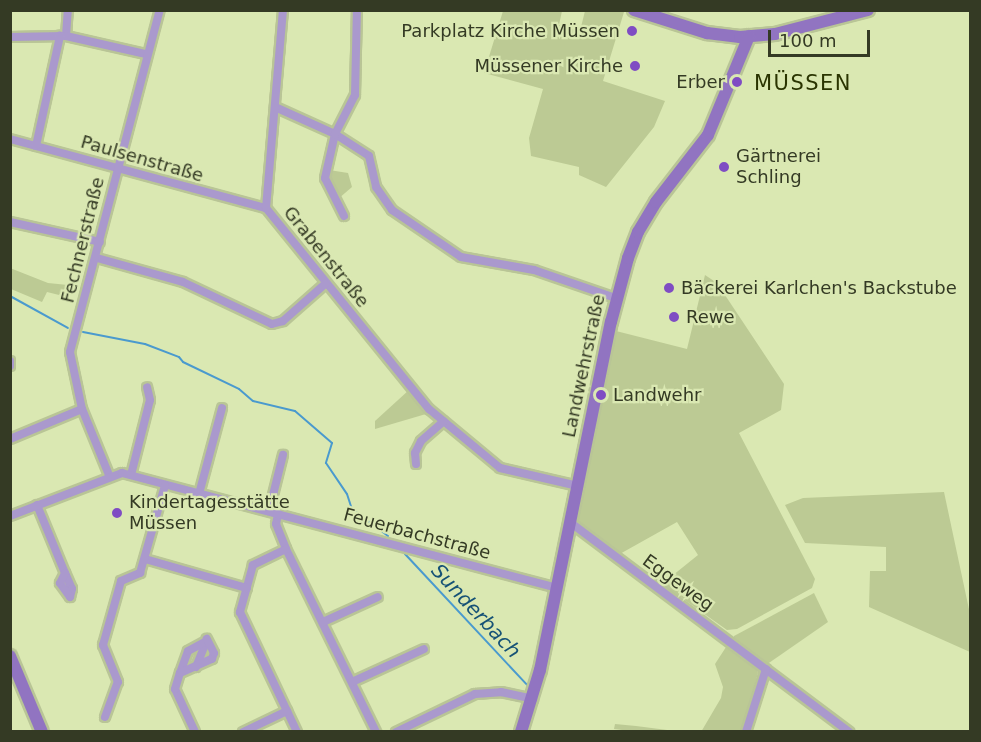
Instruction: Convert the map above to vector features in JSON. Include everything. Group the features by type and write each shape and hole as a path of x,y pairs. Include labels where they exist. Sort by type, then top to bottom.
{"street":[{"path":"36,146 68,10"},
{"name":"Fechnerstraße","path":"109,475 82,409 70,352 97,258 146,54 160,10"},
{"name":"Grabenstraße","path":"283,10 266,208 325,284 444,421 500,468 578,486"},
{"path":"344,216 325,178 335,134 356,94 357,10"},
{"path":"634,10 707,33 749,36 796,30 868,10"},
{"path":"10,37 63,36 146,54"},
{"name":"Landwehrstraße","path":"521,732 533,699 616,298 638,232 708,135 749,36"},
{"path":"275,107 335,134 369,156 376,187 392,210 462,257 534,270 616,298"},
{"name":"Paulsenstraße","path":"10,139 118,170 266,208"},
{"path":"10,222 100,242"},
{"path":"97,258 183,282 272,324 283,321 325,284"},
{"path":"10,361 10,366"},
{"path":"131,475 150,400 147,387"},
{"path":"199,494 222,408"},
{"path":"10,439 82,409"},
{"path":"416,464 415,453 421,441 444,421"},
{"path":"283,455 274,512 276,524 286,549 376,732"},
{"name":"Feuerbachstraße","path":"10,516 109,475 131,475 556,588"},
{"path":"105,717 118,682 103,645 121,581 140,573 165,485"},
{"path":"37,505 65,573"},
{"name":"Eggeweg","path":"571,523 849,732"},
{"path":"286,549 253,566 240,612 297,732"},
{"path":"145,559 247,588"},
{"path":"323,622 378,597"},
{"path":"180,673 212,659 214,653 207,640 187,656 180,673 175,689 195,732"},
{"path":"352,682 424,649"},
{"path":"10,656 42,732"},
{"path":"187,656 197,664"},
{"path":"746,732 766,669"},
{"path":"396,732 475,694 501,692 533,699"},
{"path":"243,732 287,711"}],"green space":[{"path":"503,11 562,11 559,25 580,31 585,11 624,12 603,81 665,101 654,127 606,187 579,175 579,167 531,156 529,138 543,89 484,73"},
{"path":"329,170 348,173 352,187 338,199"},
{"path":"10,268 48,283 68,285 59,295 47,292 42,302 11,289"},
{"path":"705,275 717,283 784,384 781,410 739,433 815,579 812,588 737,629 727,630 662,584 698,555 677,522 618,555 577,523 616,331 687,349"},
{"path":"409,390 426,414 375,429 375,421"},
{"path":"944,492 970,614 970,652 869,607 870,571 886,571 886,547 805,543 785,505 803,498"},
{"path":"814,593 828,622 766,665 734,640 734,636"},
{"path":"728,644 756,665 758,673 742,731 701,732 721,698 723,687 715,664"},
{"path":"615,724 675,731 630,731 614,729"}],"waterway":[{"name":"Sunderbach","path":"10,296 68,328"},
{"name":"Sunderbach","path":"83,332 145,344 179,357 183,362 239,389 253,401 295,411 332,443 326,463 347,494 352,509 388,536"},
{"name":"Sunderbach","path":"405,554 527,685"}],"place":[{"name":"Parkplatz Kirche Müssen","path":"632,31"},
{"name":"Müssener Kirche","path":"635,66"},
{"name":"Erber","path":"737,82"},
{"name":"Gärtnerei Schling","path":"724,167"},
{"name":"Bäckerei Karlchen's Backstube","path":"669,288"},
{"name":"Rewe","path":"674,317"},
{"name":"Landwehr","path":"601,395"},
{"name":"Kindertagesstätte Müssen","path":"117,513"}],"district":[{"name":"MÜSSEN","path":"803,83"}]}
